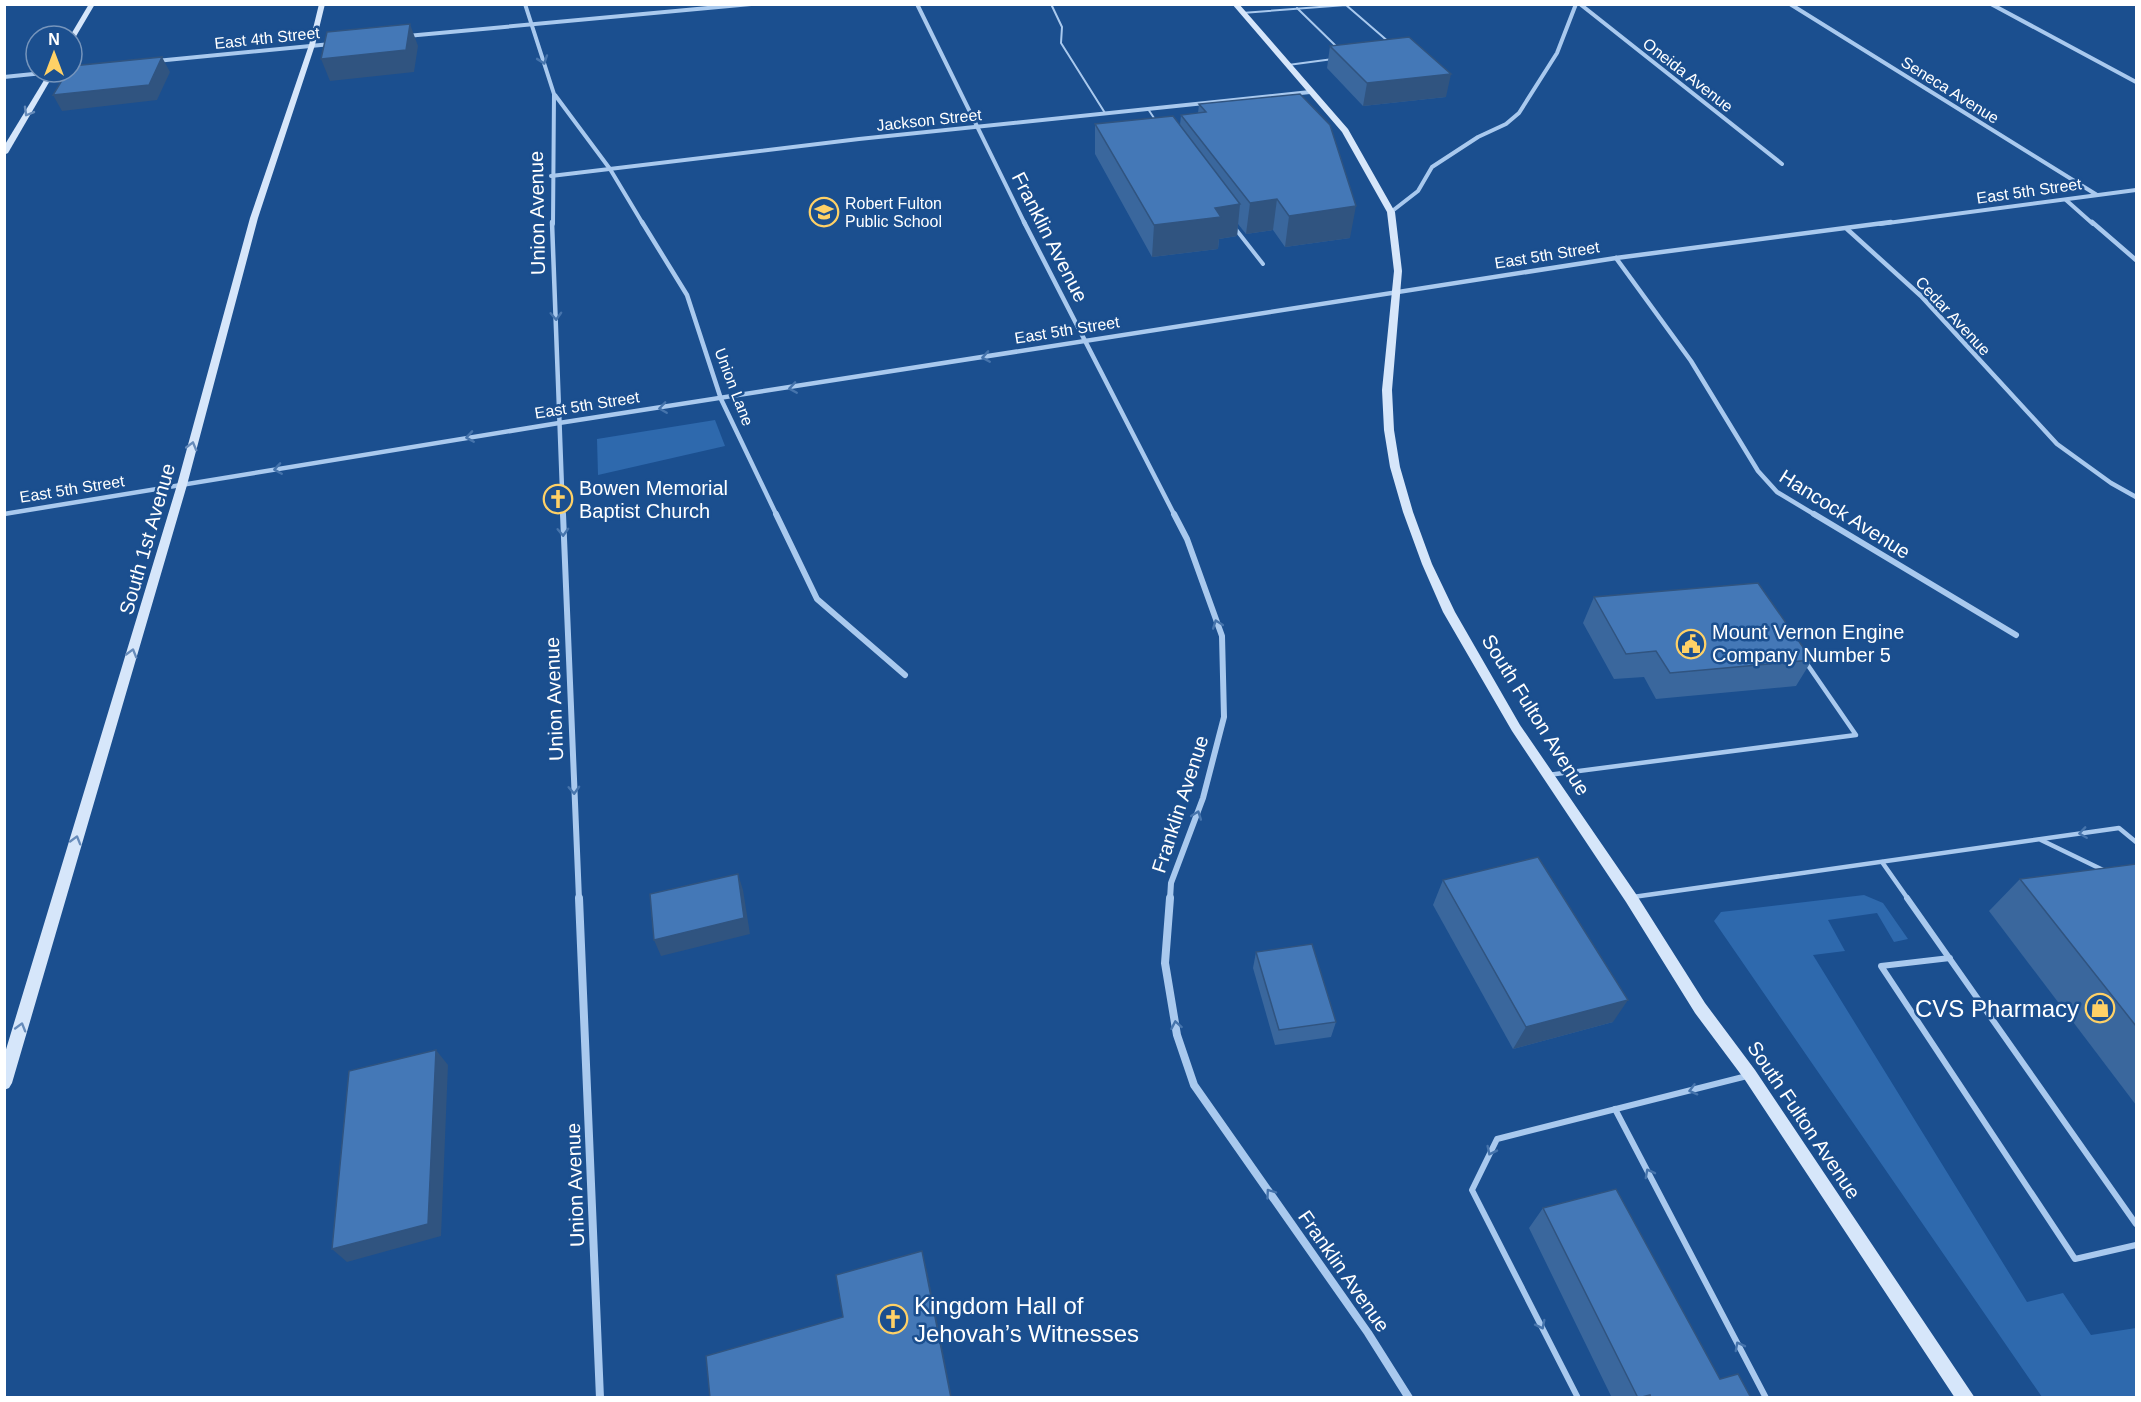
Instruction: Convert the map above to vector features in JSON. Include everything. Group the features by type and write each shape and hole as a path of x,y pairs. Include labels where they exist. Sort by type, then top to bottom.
{"street":[{"path":"80,24 92,4"},
{"name":"South 1st Avenue","path":"4,1083 182,485 254,218 312,45 322,4"},
{"name":"Union Avenue","path":"525,4 554,94 551,176 559,423 600,1398"},
{"path":"404,36 751,4"},
{"name":"Franklin Avenue","path":"917,4 975,127 1187,539 1222,636 1224,717 1203,798 1171,883 1165,963 1177,1035 1194,1085 1368,1333 1409,1398"},
{"path":"1391,212 1418,191 1432,168 1478,137 1506,124 1519,113 1557,53 1578,4"},
{"name":"Oneida Avenue","path":"1578,4 1782,164"},
{"name":"Seneca Avenue","path":"1790,4 2097,195"},
{"path":"1991,4 2136,82"},
{"name":"South Fulton Avenue","path":"1239,9 1345,131 1391,212 1398,271 1387,390 1395,467 1427,564 1464,641 1548,775 1700,1008 1750,1075 1966,1398"},
{"name":"East 4th Street","path":"152,62 335,43"},
{"path":"4,77 24,75"},
{"path":"4,153 45,84"},
{"name":"Jackson Street","path":"551,176 975,127 1310,92"},
{"name":"Union Lane","path":"554,94 610,169 687,295 721,399 817,599 905,675"},
{"name":"East 5th Street","path":"4,514 559,423 1616,258 2136,190"},
{"path":"2066,200 2136,260"},
{"name":"Cedar Avenue","path":"1847,229 1921,296 2057,444 2111,483 2136,497"},
{"name":"Hancock Avenue","path":"1616,258 1662,318 1714,398 1761,478 1777,492 2016,635"}],"lane":[{"path":"1051,4 1062,27 1061,43 1105,113"},
{"path":"1239,9 1346,5 1396,49"},
{"path":"1297,8 1339,49"},
{"path":"1287,65 1338,59"},
{"path":"1148,109 1160,127"},
{"path":"1229,221 1263,264"},
{"path":"1548,775 1856,735 1798,651"},
{"path":"1630,898 2119,828 2136,842"},
{"path":"2040,839 2107,872"},
{"path":"1882,862 2136,1224"},
{"path":"1950,958 1881,966 2075,1259 2136,1245"},
{"path":"1578,1398 1472,1190 1497,1138 1750,1075"},
{"path":"1615,1109 1766,1398"}],"shaded area":[{"path":"715,420 725,446 598,475 597,439"},
{"path":"1864,895 1883,903 1908,939 1894,942 1877,913 1828,920 1845,951 1813,955 2027,1302 2063,1293 2091,1335 2136,1328 2136,1397 2042,1397 1714,921 1721,912"}],"building":[{"path":"410,24 406,50 321,59 327,32"},
{"path":"1409,37 1451,74 1367,83 1330,46"},
{"path":"162,57 149,85 53,95 60,84 84,84 84,65"},
{"path":"1300,94 1330,125 1356,206 1289,216 1277,199 1250,203 1181,115 1206,112 1199,104"},
{"path":"1173,116 1240,204 1215,208 1221,217 1154,225 1095,124"},
{"path":"1758,583 1812,660 1670,673 1656,651 1626,654 1594,597"},
{"path":"1538,857 1628,1000 1526,1027 1443,880"},
{"path":"2136,864 2136,1026 2020,879"},
{"path":"738,874 744,918 654,940 650,894"},
{"path":"1312,944 1336,1022 1279,1030 1256,952"},
{"path":"436,1050 428,1224 332,1249 349,1071"},
{"path":"1616,1189 1720,1379 1738,1374 1751,1398 1651,1398 1650,1395 1638,1398 1543,1208"},
{"name":"Kingdom Hall of Jehovah’s Witnesses","path":"922,1251 951,1398 710,1398 706,1356 843,1317 836,1275"}],"place":[{"name":"Robert Fulton Public School","path":"824,212"},
{"name":"Bowen Memorial Baptist Church","path":"558,499"},
{"name":"Mount Vernon Engine Company Number 5","path":"1691,644"},
{"name":"CVS Pharmacy","path":"2100,1008"},
{"name":"Kingdom Hall of Jehovah’s Witnesses","path":"893,1319"}]}
